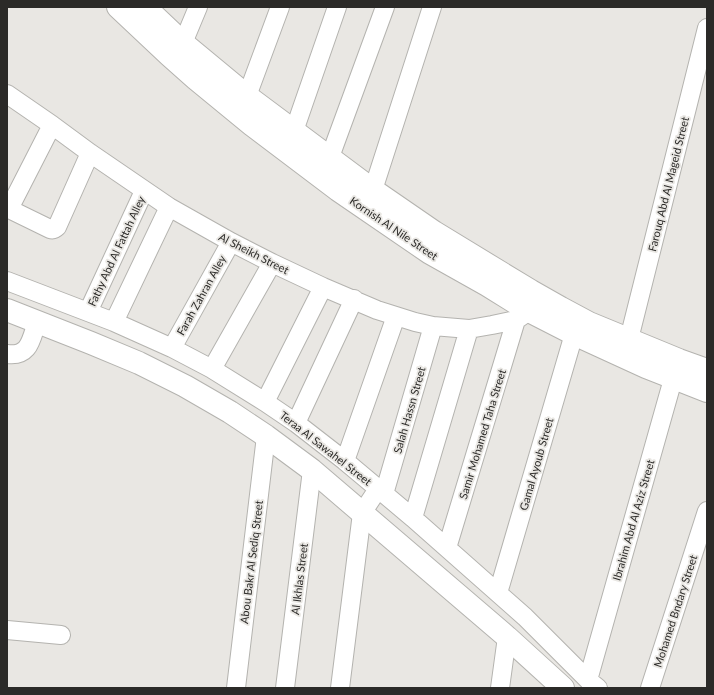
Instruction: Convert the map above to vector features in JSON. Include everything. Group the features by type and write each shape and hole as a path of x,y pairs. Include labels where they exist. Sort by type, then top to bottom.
{"main road":[{"name":"Kornish Al Nile Street","path":"118,7 196,79 291,156 430,253 490,277 561,308 589,323 629,339 707,391"},
{"name":"Kornish Al Nile Street","path":"145,7 183,43 247,96 373,190 434,232 490,277 523,315 574,334 646,367 707,370"},
{"path":"7,310 146,366 230,412 266,436 312,470 507,637 563,688"}],"street":[{"path":"183,43 198,7"},
{"path":"247,96 280,7"},
{"path":"294,131 337,7"},
{"path":"330,157 385,7"},
{"path":"373,190 432,7"},
{"name":"Farouq Abd Al Mageid Street","path":"629,339 707,28"},
{"name":"Al Sheikh Street","path":"7,94 169,207 231,242 323,287 377,310 433,326 469,328 492,325 523,315"},
{"path":"52,125 8,209 50,229 55,229 90,153"},
{"name":"Fathy Abd Al Fattah Alley","path":"88,312 144,191"},
{"path":"114,322 169,207"},
{"name":"Farah Zahran Alley","path":"172,348 231,242"},
{"path":"212,369 272,263"},
{"name":"Teraa Al Sawahel Street","path":"7,280 114,322 172,348 212,369 296,423 345,461 413,518 526,617 593,684"},
{"path":"265,402 323,287"},
{"path":"296,423 354,299"},
{"name":"Samir Mohamed Taha Street","path":"447,548 523,315"},
{"path":"345,461 396,316"},
{"path":"7,354 22,352 28,348 37,322"},
{"name":"Salah Hassn Street","path":"362,513 381,492 433,326"},
{"path":"413,518 469,328"},
{"name":"Gamal Ayoub Street","path":"498,593 574,334"},
{"name":"Ibrahim Abd Al Aziz Street","path":"593,684 676,369"},
{"name":"Abou Bakr Al Sediq Street","path":"236,688 266,436"},
{"name":"Al Ikhlas Street","path":"285,688 312,470"},
{"name":"Mohamed Bndary Street","path":"650,688 707,511"},
{"path":"340,688 362,513"},
{"path":"7,630 61,635"},
{"path":"500,688 507,637"}]}
